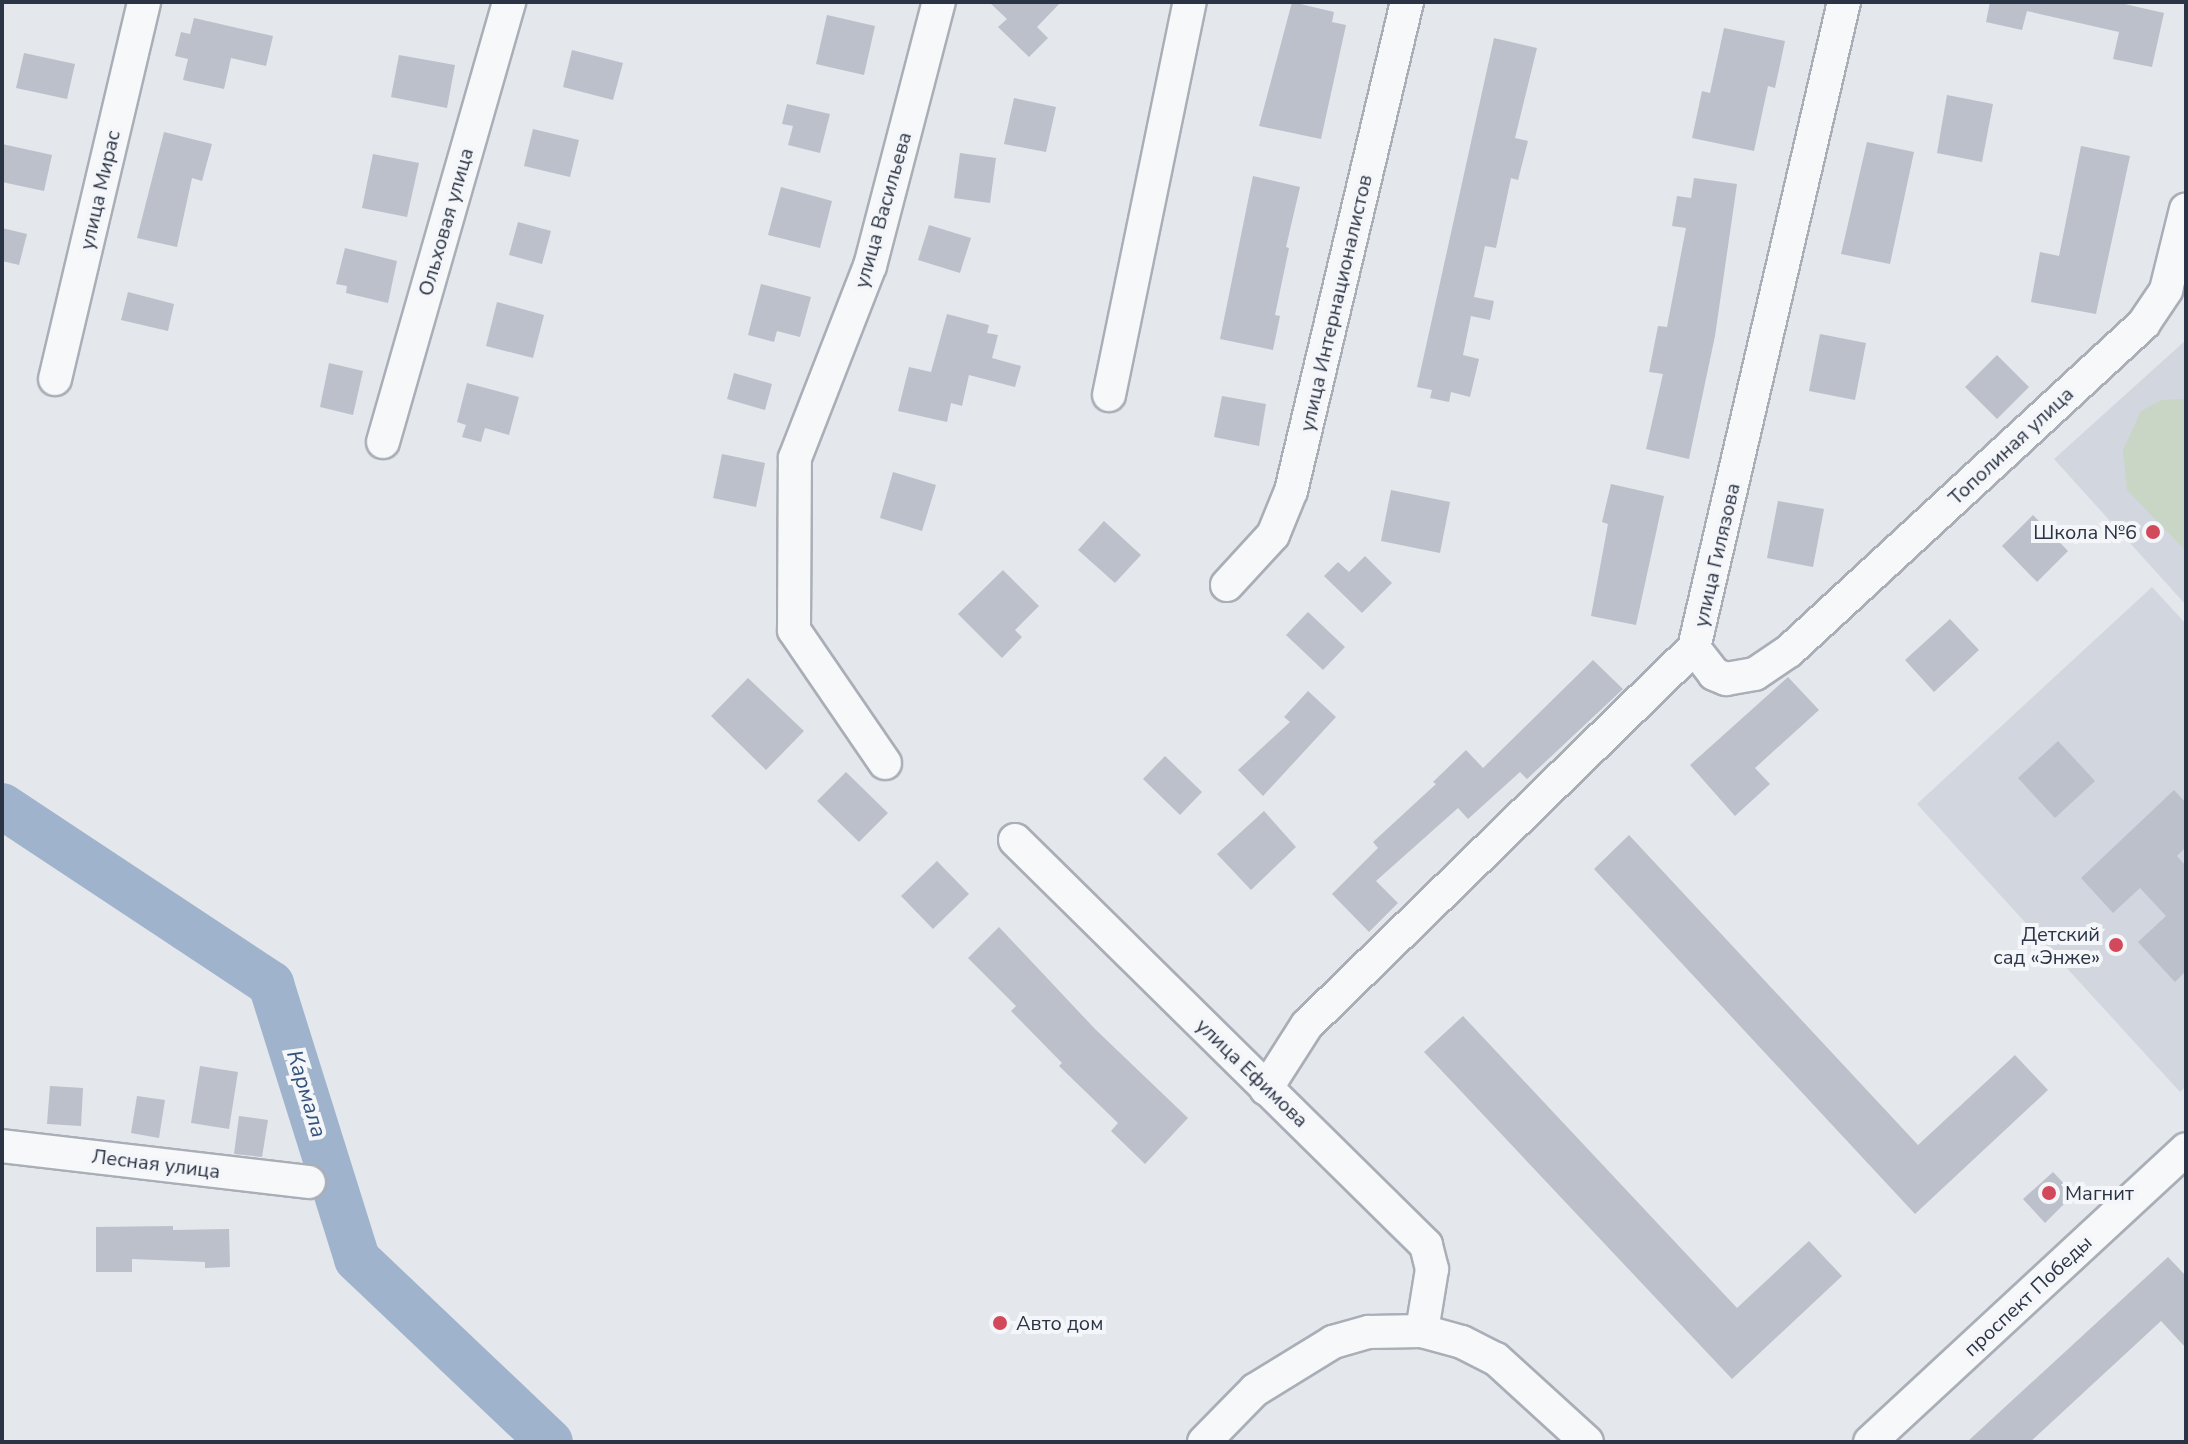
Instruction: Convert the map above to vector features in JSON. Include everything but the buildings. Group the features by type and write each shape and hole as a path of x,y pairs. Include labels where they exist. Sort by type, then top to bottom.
{"street":[{"name":"улица Мирас","path":"55,379 144,2"},
{"name":"Ольховая улица","path":"383,442 509,2"},
{"name":"улица Васильева","path":"885,763 794,630 795,458 870,266 939,2"},
{"path":"1109,395 1190,2"},
{"name":"улица Интернационалистов","path":"1227,585 1273,535 1291,491 1407,2"},
{"name":"улица Гилязова","path":"1266,1089 1307,1025 1694,648 1844,2"},
{"name":"Тополиная улица","path":"1694,648 1714,674 1728,679 1755,674 1789,651 2144,323 2166,290 2186,209"},
{"name":"улица Ефимова","path":"1015,840 1266,1089 1319,1136 1426,1245 1432,1269 1422,1331"},
{"name":"Лесная улица","path":"2,1146 309,1182"},
{"name":"проспект Победы","path":"1870,1442 2186,1149"},
{"path":"1204,1442 1255,1390 1333,1342 1369,1332 1422,1331 1462,1342 1496,1359 1587,1442"}],"shaded area":[{"name":"Школа №6","path":"2186,340 2186,605 2054,459"},
{"name":"Детский сад «Энже»","path":"2152,587 2186,624 2186,1086 2180,1092 1917,804"}],"green space":[{"path":"2186,399 2186,551 2127,490 2123,450 2141,411 2162,400"}],"waterway":[{"name":"Кармала","path":"2,806 271,984 357,1259 550,1442"}],"place":[{"name":"Школа №6","path":"2153,532"},
{"name":"Детский сад «Энже»","path":"2116,945"},
{"name":"Магнит","path":"2049,1193"},
{"name":"Авто дом","path":"1000,1323"}]}
